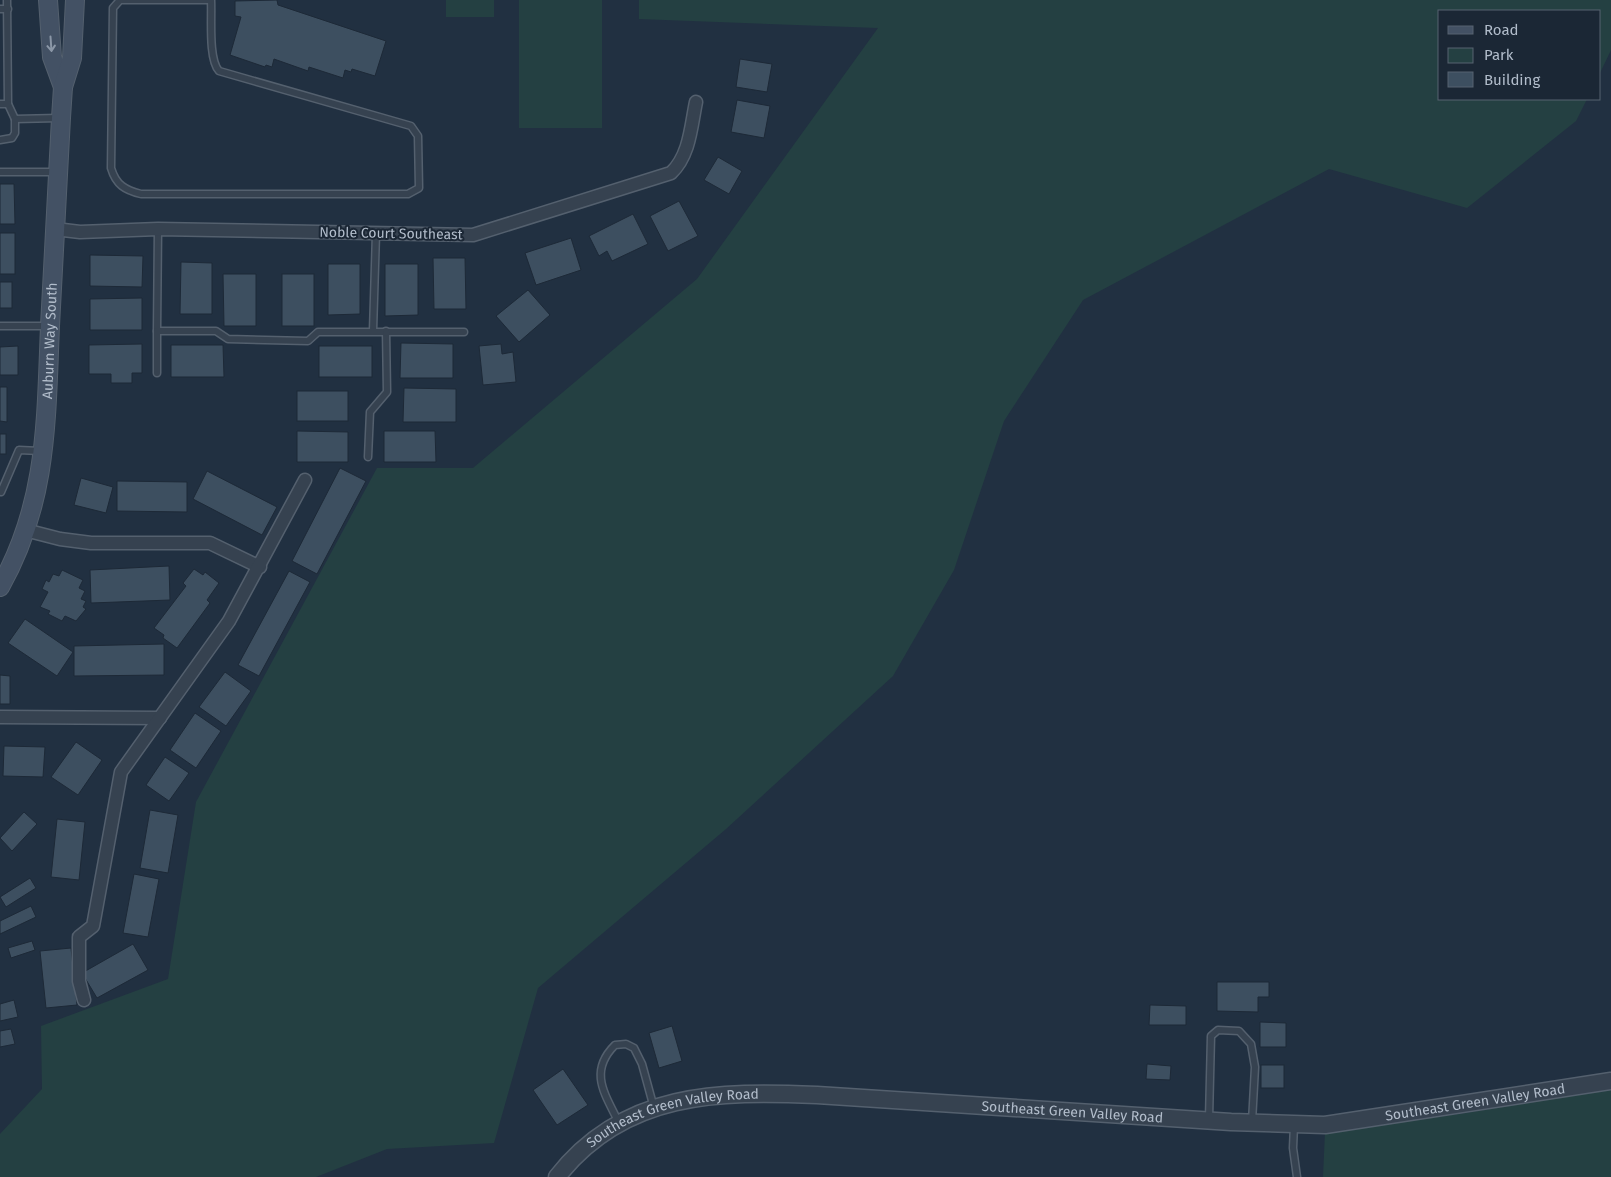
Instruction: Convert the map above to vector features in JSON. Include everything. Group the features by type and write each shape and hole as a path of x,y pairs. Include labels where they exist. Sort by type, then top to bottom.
{"main road":[{"name":"Auburn Way South","path":"48,0 52,57 63,86"},
{"name":"Auburn Way South","path":"0,587 25,530 44,452 60,118 63,86 72,58 75,0"}],"street":[{"name":"Noble Court Southeast","path":"55,229 80,232 158,228 473,235 671,172 679,165 685,152 696,102"},
{"path":"84,1000 79,981 79,937 94,926 121,772 229,621 260,567 305,480"},
{"path":"25,530 60,540 91,543 210,542 260,567"},
{"path":"0,717 160,718"},
{"name":"Southeast Green Valley Road","path":"557,1177 591,1142 619,1123 676,1101 715,1095 771,1093 1252,1123 1325,1125 1611,1081"}],"lane":[{"path":"0,140 12,138 15,119 8,104 8,0"},
{"path":"120,0 143,0 211,0 213,55 219,71 411,126 418,136 420,184 416,191 408,194 141,194 128,191 118,184 111,168 113,8 120,0"},
{"path":"0,9 8,9"},
{"path":"0,104 8,104"},
{"path":"15,119 60,118"},
{"path":"0,172 58,172"},
{"path":"157,373 158,228"},
{"path":"373,330 376,233"},
{"path":"0,326 50,326"},
{"path":"157,331 216,332 228,339 308,341 318,332 373,330 464,332"},
{"path":"368,457 370,412 387,392 386,331"},
{"path":"1,492 19,450 44,452"},
{"path":"1209,1120 1211,1036 1218,1030 1240,1031 1251,1044 1255,1067 1252,1123"},
{"path":"619,1123 601,1085 600,1078 600,1070 606,1054 615,1045 626,1044 634,1048 642,1064 654,1108"},
{"path":"1294,1124 1293,1148 1297,1177"}],"green space":[{"path":"446,0 494,0 494,17 446,17"},
{"path":"519,0 602,0 602,128 519,128"},
{"path":"639,0 1611,0 1611,50 1601,71 1601,10 1438,10 1438,100 1586,100 1576,121 1467,208 1329,169 1083,300 1004,421 954,570 893,676 726,829 538,988 494,1143 387,1149 316,1177 0,1177 0,1134 42,1089 41,1026 168,979 196,802 377,468 473,468 697,279 878,28 639,19"},
{"path":"1611,1088 1611,1177 1323,1177 1325,1132 1466,1113"}],"building":[{"path":"277,0 278,5 386,41 375,76 352,69 351,72 345,70 343,78 309,67 308,71 274,59 272,67 266,65 265,67 230,55 241,17 235,16 235,1"},
{"path":"740,59 772,64 767,92 736,87"},
{"path":"737,100 770,106 764,138 731,132"},
{"path":"718,157 742,171 729,194 704,180"},
{"path":"0,184 14,184 15,224 0,224"},
{"path":"679,201 698,236 668,251 650,216"},
{"path":"633,214 648,244 612,261 607,251 599,256 589,236"},
{"path":"0,233 15,233 15,274 0,274"},
{"path":"571,238 581,270 536,285 525,253"},
{"path":"90,255 143,256 142,287 90,286"},
{"path":"433,258 465,258 466,309 434,309"},
{"path":"181,262 212,263 212,314 180,314"},
{"path":"328,264 360,264 360,314 328,315"},
{"path":"385,264 418,264 418,315 385,316"},
{"path":"223,274 256,274 256,326 224,326"},
{"path":"282,274 314,274 314,326 282,326"},
{"path":"0,282 12,282 12,308 0,308"},
{"path":"528,290 550,315 519,342 496,316"},
{"path":"142,298 142,330 90,330 90,299"},
{"path":"401,343 453,344 453,378 400,378"},
{"path":"142,344 142,373 132,373 132,383 111,383 111,374 89,374 89,345"},
{"path":"501,344 502,354 513,352 516,382 483,385 479,346"},
{"path":"171,345 223,345 224,377 171,377"},
{"path":"18,346 18,375 0,375 0,347"},
{"path":"319,346 372,346 372,377 319,377"},
{"path":"0,387 7,387 7,422 0,421"},
{"path":"404,388 456,389 456,422 403,422"},
{"path":"297,391 348,391 348,421 297,421"},
{"path":"297,431 348,432 348,462 297,462"},
{"path":"384,431 435,431 436,462 384,462"},
{"path":"0,434 6,434 6,454 0,454"},
{"path":"340,468 366,481 317,574 292,561"},
{"path":"207,471 277,507 262,535 193,499"},
{"path":"81,478 113,487 106,513 74,505"},
{"path":"117,481 187,482 187,512 117,511"},
{"path":"169,566 170,600 91,603 90,570"},
{"path":"194,569 203,575 205,572 219,583 207,600 210,603 177,648 163,638 164,635 154,628 186,586 183,583"},
{"path":"62,570 83,580 79,588 85,591 81,599 86,601 83,607 86,609 76,621 65,616 62,621 48,614 50,611 40,607 48,592 42,589 46,580 49,582 53,574 59,576"},
{"path":"289,571 310,582 259,676 238,665"},
{"path":"25,619 73,652 57,676 8,643"},
{"path":"164,644 164,675 74,676 74,646"},
{"path":"225,672 251,691 226,726 199,707"},
{"path":"0,675 10,676 10,704 0,704"},
{"path":"195,713 221,731 196,768 170,750"},
{"path":"76,742 102,760 78,795 51,777"},
{"path":"4,746 45,747 43,777 3,776"},
{"path":"165,757 189,773 169,801 146,785"},
{"path":"150,810 178,815 168,873 140,868"},
{"path":"24,812 37,824 12,851 0,838"},
{"path":"57,819 85,822 79,880 51,877"},
{"path":"134,874 159,879 148,937 123,933"},
{"path":"30,878 36,888 6,907 0,897"},
{"path":"31,906 36,917 0,934 0,921"},
{"path":"32,941 35,950 11,958 8,948"},
{"path":"133,944 148,970 97,998 82,973"},
{"path":"71,948 77,1005 46,1008 40,951"},
{"path":"1217,982 1269,982 1269,997 1258,997 1258,1012 1217,1011"},
{"path":"14,1000 18,1017 0,1021 0,1004"},
{"path":"1150,1005 1186,1006 1186,1025 1149,1025"},
{"path":"1260,1022 1286,1023 1286,1047 1260,1047"},
{"path":"672,1026 682,1061 659,1068 649,1033"},
{"path":"11,1029 15,1044 0,1047 0,1031"},
{"path":"1147,1064 1171,1066 1170,1080 1146,1079"},
{"path":"1261,1065 1284,1065 1284,1088 1261,1088"},
{"path":"563,1069 588,1105 557,1125 533,1090"}]}
